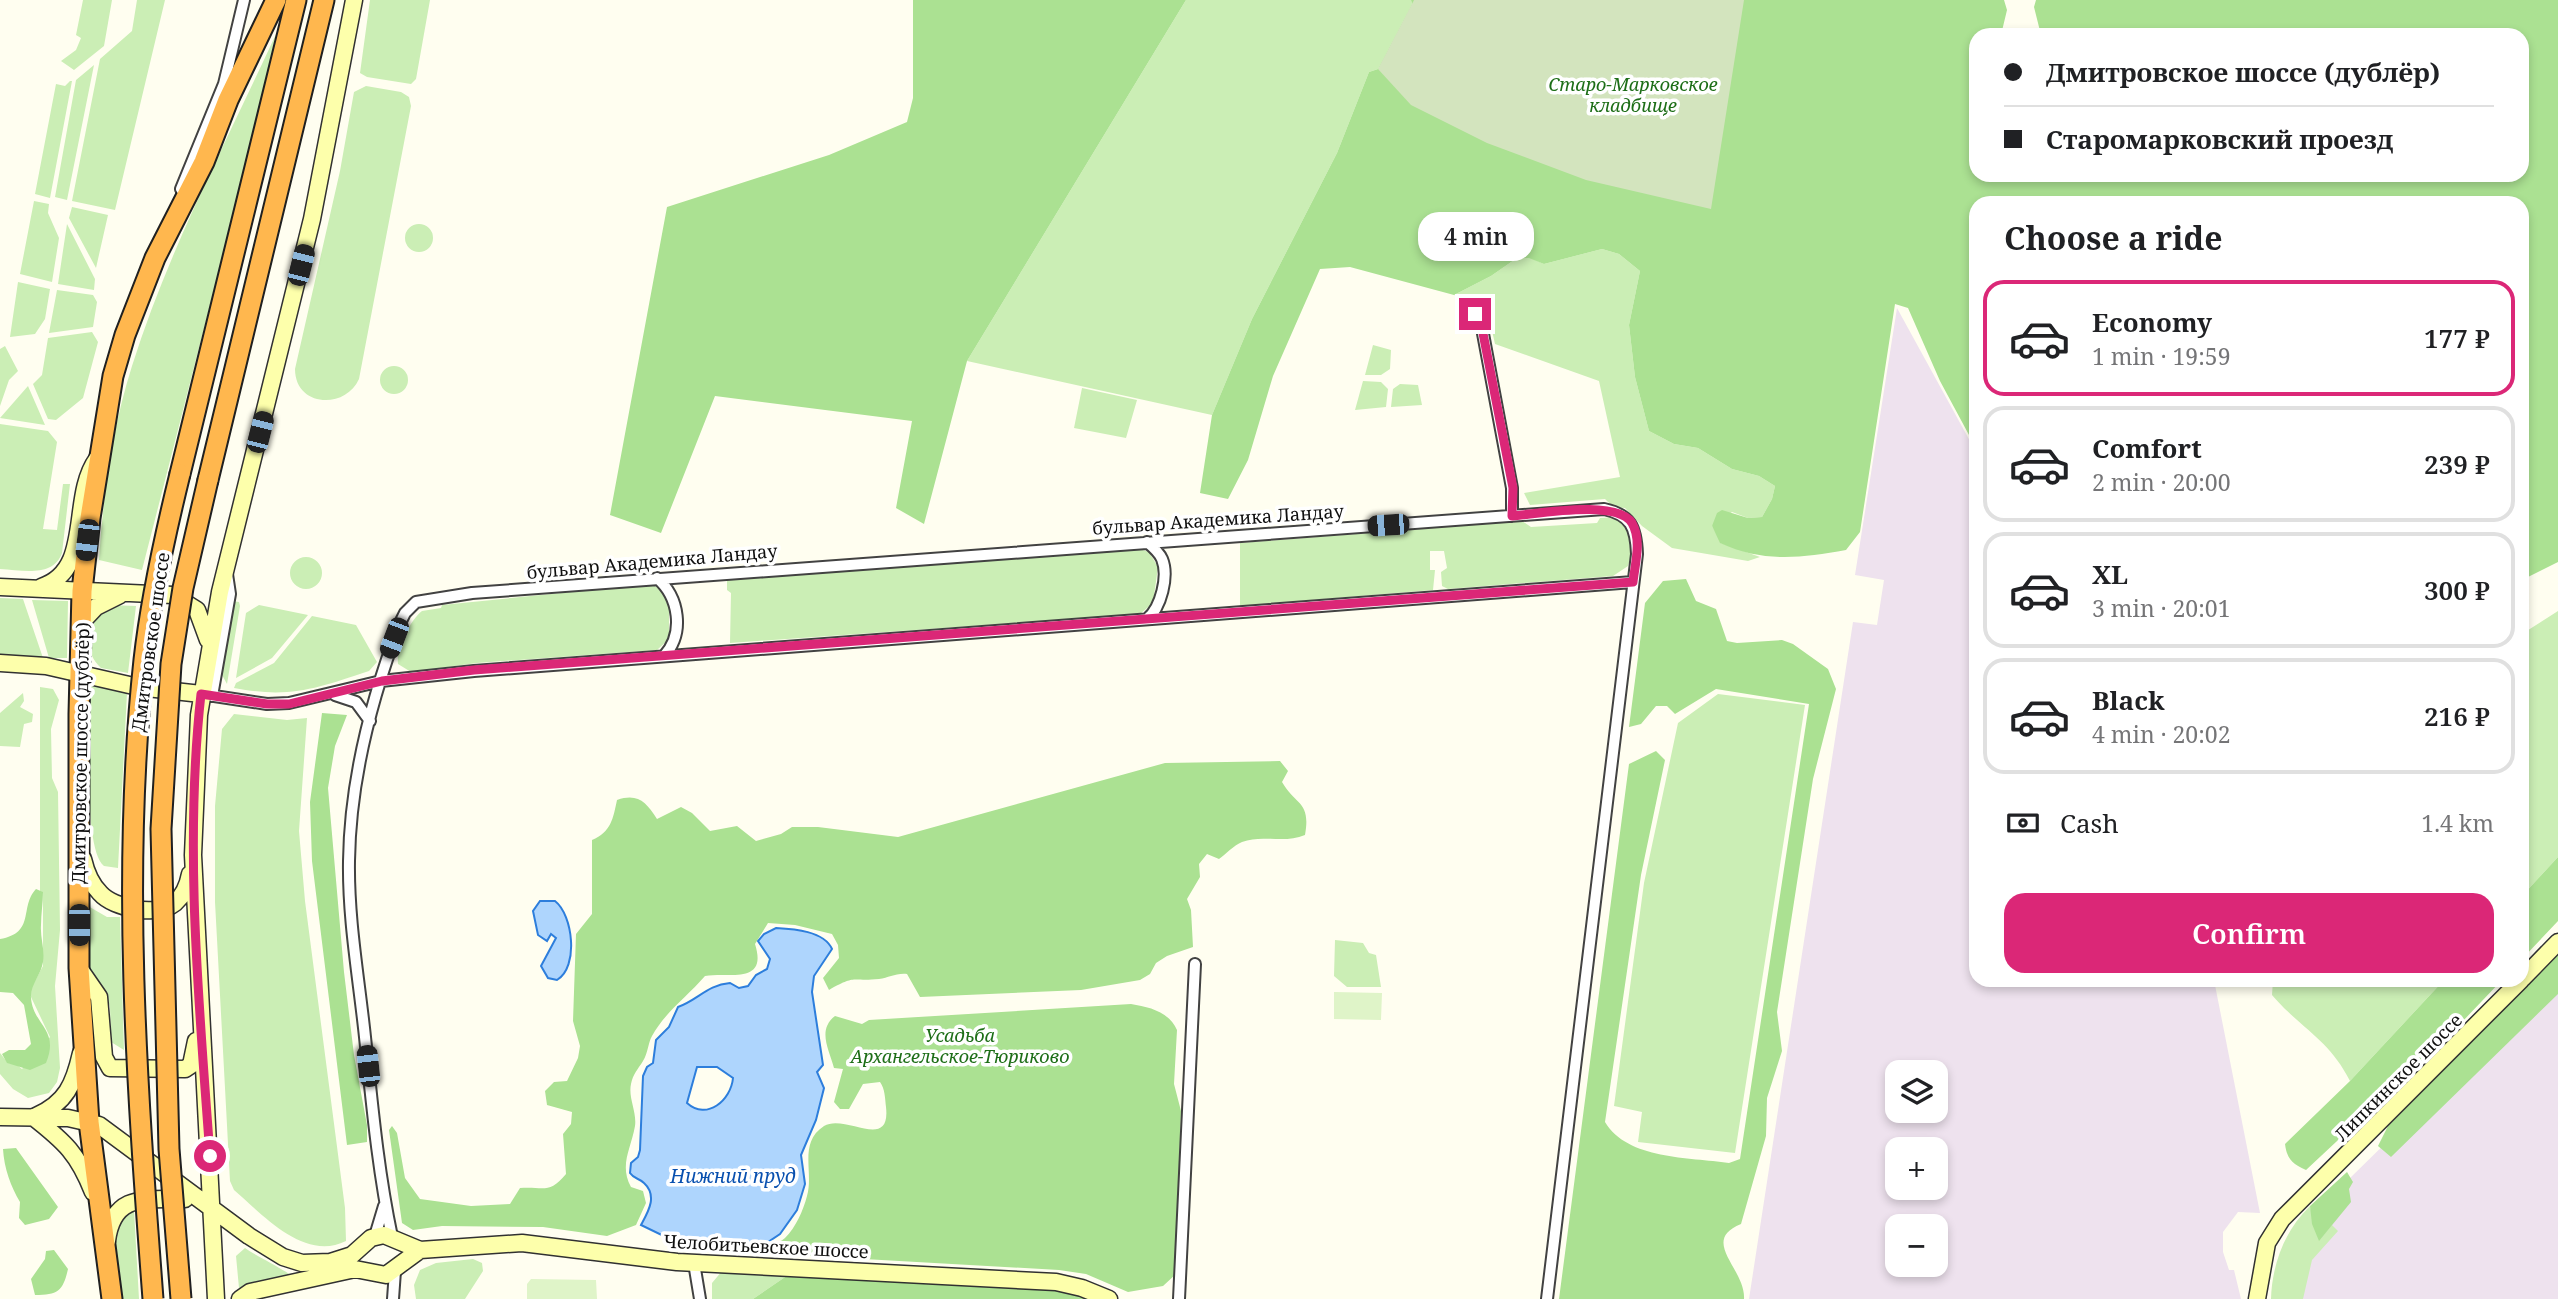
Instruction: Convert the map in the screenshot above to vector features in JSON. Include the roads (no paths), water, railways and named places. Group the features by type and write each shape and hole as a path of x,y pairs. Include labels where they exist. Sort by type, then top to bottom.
{"highway":[{"name":"Дмитровское шоссе (дублёр)","path":"112,1299 89,1122 82,1048 79,968 82,591 99,455 113,376 125,335 155,258 204,162 228,100 276,0"},
{"name":"Дмитровское шоссе","path":"153,1299 134,927 135,753 149,621 180,474 296,0"},
{"name":"Дмитровское шоссе","path":"181,1299 169,1149 161,829 171,664 183,589 208,480 324,0"}],"main road":[{"path":"216,1299 213,1209 199,1012 193,855 195,768 206,695 209,642 312,219 354,0"},
{"path":"35,589 61,578 72,563 84,488 99,455"},
{"path":"0,587 173,595 186,601 202,618 209,642"},
{"path":"81,623 96,607 125,593"},
{"path":"0,663 46,666 138,687 206,695"},
{"path":"46,666 65,678 76,698 79,714"},
{"path":"79,844 87,875 101,895 129,909 168,907 175,903 186,889 193,855"},
{"name":"Липкинское шоссе","path":"2529,971 2558,942"},
{"path":"79,968 99,997 104,1057 110,1068 185,1069 191,1065 199,1012"},
{"name":"Липкинское шоссе","path":"2257,1299 2267,1243 2282,1219 2513,987"},
{"path":"33,1117 62,1101 71,1087 82,1048"},
{"path":"0,1117 89,1122 112,1134 271,1251 293,1262 330,1262 352,1255 371,1239"},
{"path":"33,1117 71,1148 82,1163 99,1209"},
{"path":"105,1251 108,1229 114,1216 126,1204 137,1200 198,1198"},
{"name":"Липкинское шоссе","path":"2267,1299 2274,1255 2302,1199"},
{"path":"371,1239 362,1256 388,1273"},
{"name":"Челобитьевское шоссе","path":"371,1239 395,1240 420,1250 522,1242 694,1263 1056,1282 1082,1287 1109,1299"},
{"path":"388,1273 403,1255 395,1240"},
{"path":"240,1299 250,1292 355,1269 388,1273 420,1250"}],"street":[{"name":"Дмитровское шоссе (дублёр)","path":"155,258 224,85 244,0"},
{"path":"1475,314 1481,323 1513,488 1512,516"},
{"name":"бульвар Академика Ландау","path":"382,681 400,623 416,602 472,593 1604,509 1623,514 1633,526 1636,539 1633,582 1547,1299"},
{"path":"1147,542 1160,555 1164,572 1159,603 1147,619"},
{"path":"226,565 230,594 206,695 267,704 305,701 382,681 664,656 1633,582"},
{"path":"657,578 672,592 675,600 676,637 664,656"},
{"path":"382,681 370,720 356,791 349,876 385,1203 395,1240"},
{"path":"331,694 352,699 365,710 370,720"},
{"path":"1179,1299 1195,964"},
{"path":"371,1239 385,1203"},
{"path":"694,1263 700,1299"},
{"path":"388,1273 393,1299"}],"water":[{"path":"540,901 555,901 566,917 569,929 571,953 564,973 557,980 548,978 541,966 556,938 551,934 547,941 538,935 533,911"},
{"name":"Нижний пруд","path":"776,928 808,932 822,938 832,949 814,976 812,992 823,1065 817,1072 824,1088 816,1120 801,1155 805,1184 797,1210 780,1234 768,1242 705,1246 674,1241 641,1225 650,1204 650,1193 644,1183 630,1173 631,1163 638,1157 640,1150 643,1076 647,1067 653,1063 656,1040 669,1027 678,1007 722,984 730,983 739,988 748,986 756,975 767,969 770,959 758,941 764,934","holes":["697,1067 717,1067 733,1078 728,1094 717,1106 710,1109 702,1110 687,1103"]}],"park label":[{"name":"Старо-Марковское кладбище","path":"1633,94"},
{"name":"Усадьба Архангельское-Тюриково","path":"960,1045"}]}
